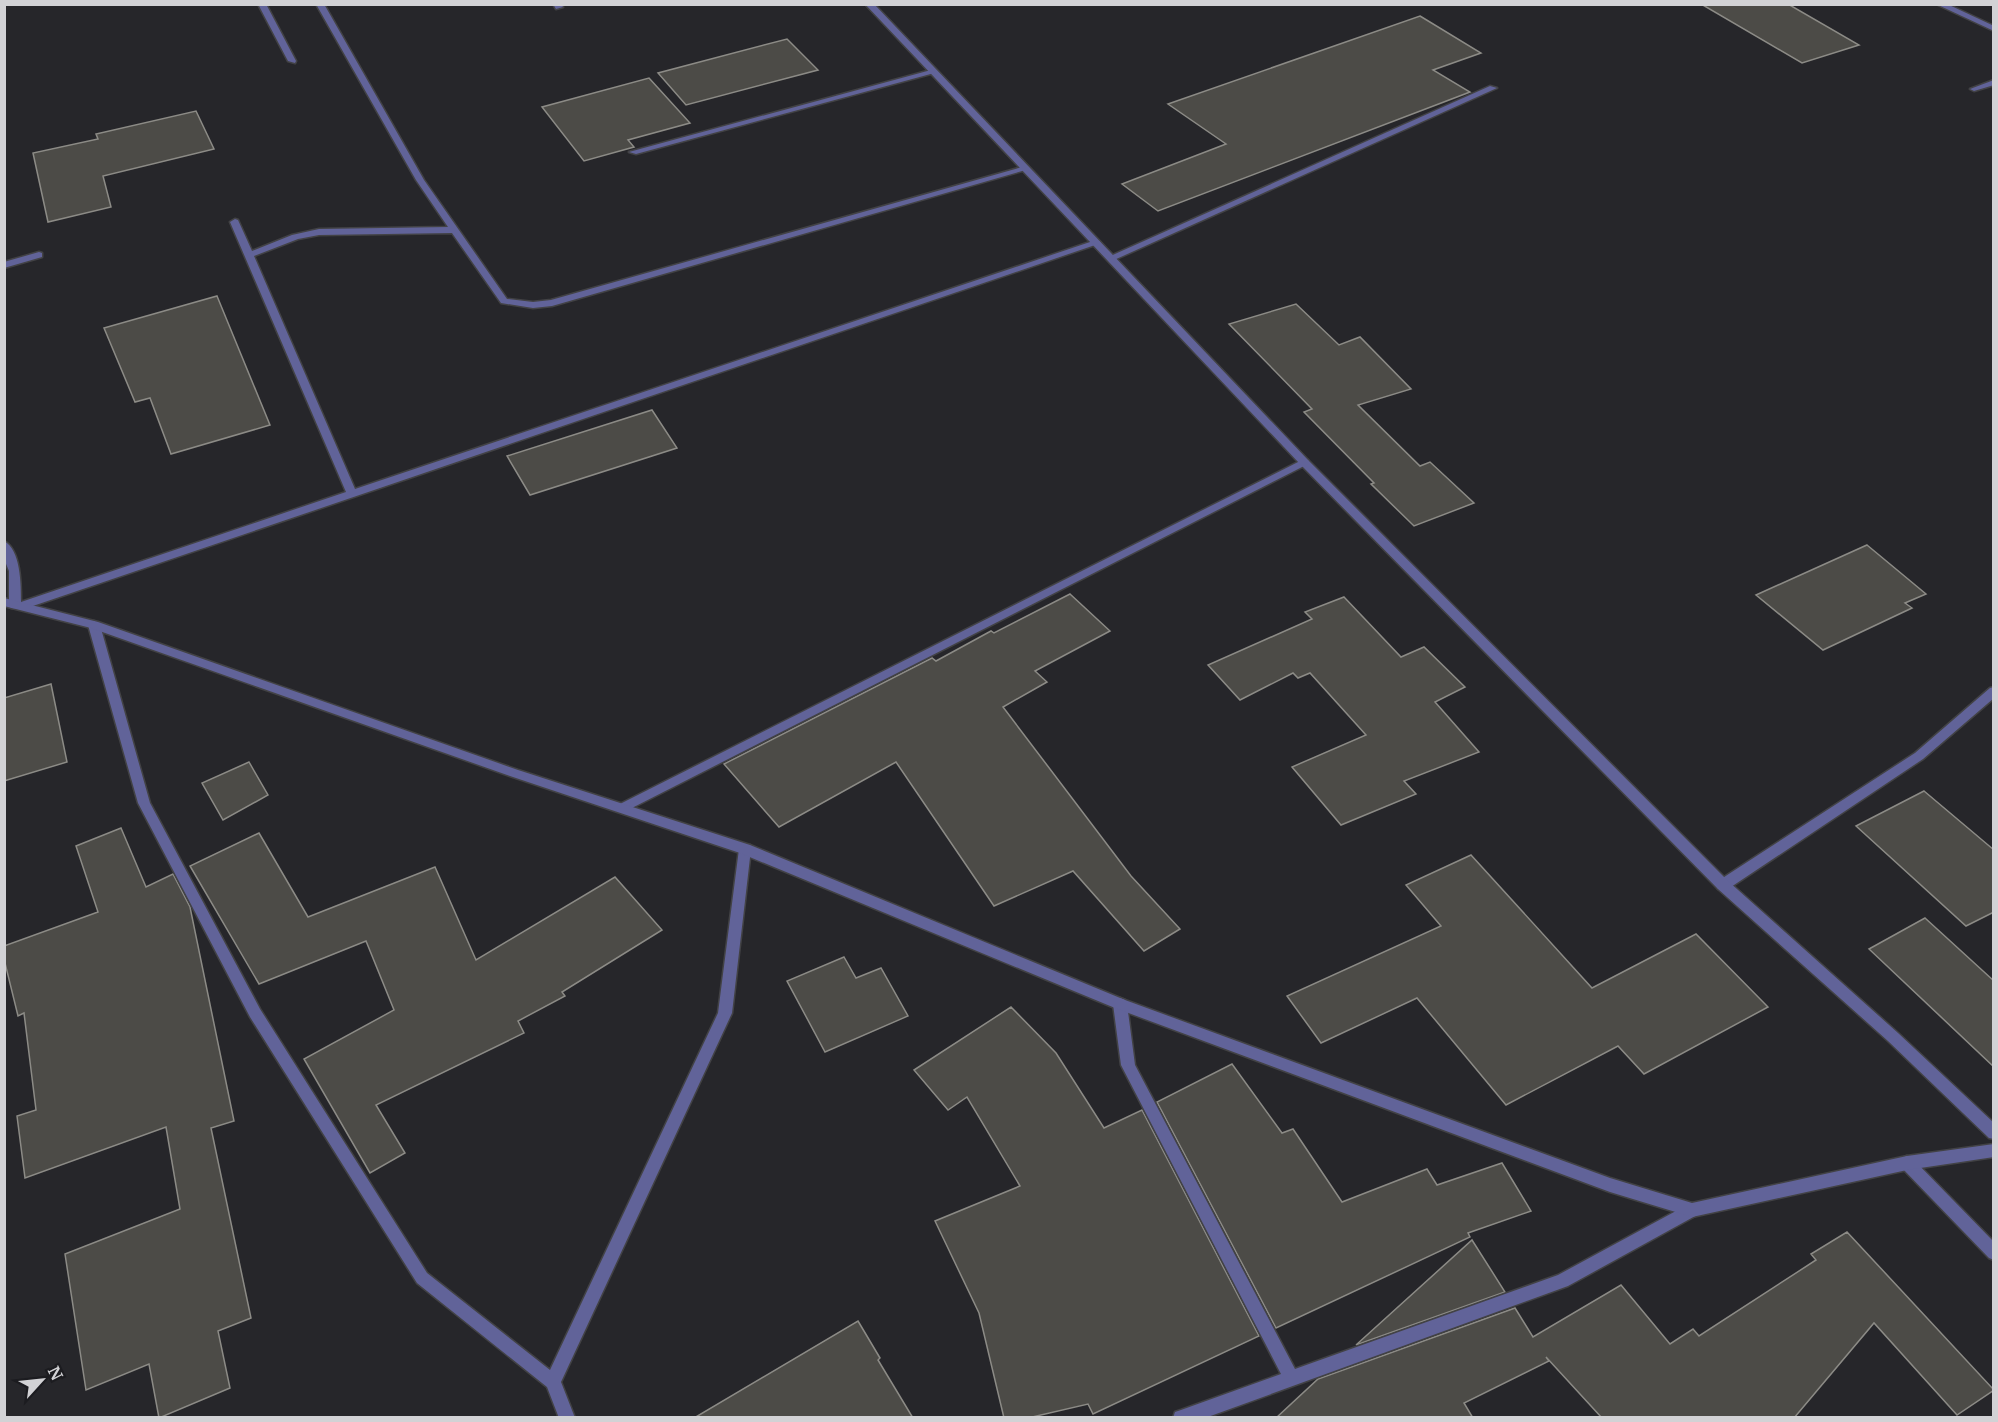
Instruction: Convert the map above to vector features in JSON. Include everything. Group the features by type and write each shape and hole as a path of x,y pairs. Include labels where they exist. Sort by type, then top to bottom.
{"street":[{"path":"261,4 292,61"},
{"path":"320,4 420,180 504,301 533,305 552,303 1025,169"},
{"path":"869,4 1304,462 1723,885 1893,1036 1994,1133"},
{"path":"1940,4 1994,29"},
{"path":"633,152 933,72"},
{"path":"1974,89 1994,82"},
{"path":"1111,258 1493,88"},
{"path":"236,222 352,494"},
{"path":"250,255 295,237 319,232 455,230"},
{"path":"13,604 352,494 1096,243"},
{"path":"4,265 39,255"},
{"path":"622,808 1304,462"},
{"path":"4,545 15,571 13,604"},
{"path":"13,604 94,625 514,773 746,849 1120,1004 1610,1185 1692,1210"},
{"path":"94,625 144,803 255,1013 422,1278 553,1382 567,1418"},
{"path":"1723,885 1918,756 1994,691"},
{"path":"553,1382 724,1013 746,849"},
{"path":"1120,1004 1128,1065 1292,1379"},
{"path":"1181,1418 1563,1281 1692,1210 1907,1162 1994,1150"},
{"path":"1907,1162 1994,1253"}],"building":[{"path":"1701,4 1788,4 1859,45 1802,63"},
{"path":"1420,16 1481,53 1433,70 1470,92 1158,211 1122,184 1226,144 1168,104"},
{"path":"787,39 818,70 686,105 658,73"},
{"path":"649,78 690,123 628,140 634,147 584,161 542,107"},
{"path":"196,111 214,149 103,176 111,207 48,222 33,153 98,139 96,134"},
{"path":"217,296 270,425 171,454 150,398 135,402 104,328"},
{"path":"1296,304 1339,345 1360,337 1411,389 1358,405 1420,466 1430,462 1474,503 1414,526 1304,412 1312,409 1229,324"},
{"path":"652,410 677,448 530,495 507,456"},
{"path":"1867,545 1926,594 1905,603 1912,608 1823,650 1756,595"},
{"path":"1070,594 1110,631 1035,671 1047,682 1003,707 1131,876 1180,929 1144,951 1073,871 994,906 896,762 779,827 724,764 932,658 936,661 991,631 994,633"},
{"path":"1344,597 1401,657 1424,647 1465,687 1435,702 1479,752 1404,781 1416,794 1341,825 1292,767 1366,735 1310,673 1298,678 1293,673 1240,700 1208,665 1312,619 1305,612"},
{"path":"51,684 67,762 4,781 4,698"},
{"path":"249,762 268,795 223,820 202,783"},
{"path":"1924,791 1994,850 1994,912 1966,926 1856,826"},
{"path":"121,828 146,887 173,874 190,907 234,1121 211,1128 251,1318 218,1331 230,1388 159,1418 149,1364 86,1390 65,1254 180,1209 166,1127 25,1178 17,1116 36,1110 24,1013 18,1016 4,959 4,946 98,912 76,846"},
{"path":"259,833 308,917 435,867 476,960 615,877 662,930 562,992 565,996 518,1021 524,1033 376,1105 405,1153 370,1173 304,1059 394,1010 366,941 259,984 190,866"},
{"path":"1471,855 1592,988 1696,934 1768,1007 1644,1074 1618,1046 1506,1105 1417,998 1321,1043 1287,996 1441,926 1406,885"},
{"path":"1925,918 1994,981 1994,1067 1869,949"},
{"path":"844,957 856,978 881,968 908,1016 825,1052 787,981"},
{"path":"1011,1007 1056,1053 1104,1128 1142,1110 1259,1336 1093,1414 1088,1404 1028,1418 1004,1418 979,1313 935,1221 1020,1186 967,1097 948,1110 914,1070"},
{"path":"1232,1064 1282,1133 1293,1129 1342,1202 1427,1169 1437,1185 1502,1163 1531,1211 1468,1233 1470,1237 1276,1328 1157,1102"},
{"path":"1847,1232 1994,1390 1957,1415 1874,1323 1794,1418 1602,1418 1546,1357 1549,1361 1464,1403 1473,1418 1276,1418 1318,1379 1515,1308 1533,1337 1621,1285 1670,1344 1693,1329 1699,1336 1816,1260 1811,1254"},
{"path":"1472,1240 1505,1292 1356,1345"},
{"path":"858,1321 880,1358 878,1360 913,1418 694,1418"}]}
